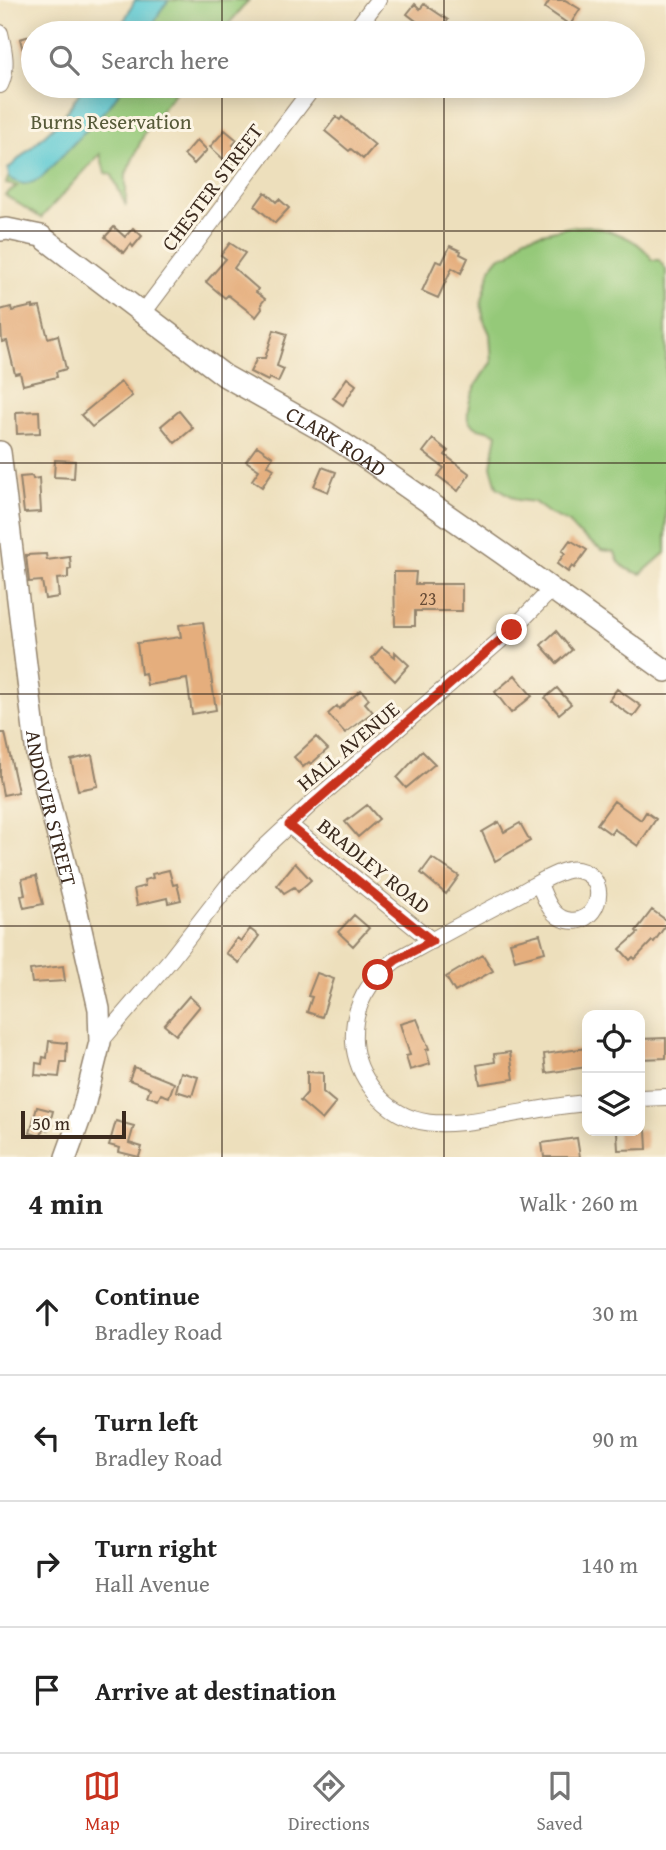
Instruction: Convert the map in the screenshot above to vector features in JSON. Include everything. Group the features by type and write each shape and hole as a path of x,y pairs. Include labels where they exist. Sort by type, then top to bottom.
{"main road":[{"name":"CLARK ROAD","path":"0,230 41,236 225,376 327,433 666,671"},
{"name":"ANDOVER STREET","path":"0,452 37,755 99,1009 100,1041 83,1110 66,1157"}],"street":[{"path":"362,21 378,0"},
{"path":"0,33 4,63 4,76 0,85"},
{"name":"CHESTER STREET","path":"143,313 305,98"},
{"name":"HALL AVENUE","path":"100,1041 171,959 227,887 289,825 512,630 552,589"},
{"name":"BRADLEY ROAD","path":"289,825 432,941"},
{"name":"BRADLEY ROAD","path":"538,884 386,967 370,984 359,1006 354,1030 356,1054 364,1076 378,1096 408,1117 443,1125 582,1104"},
{"path":"645,1098 666,1097"}],"green space":[{"path":"135,0 249,0 231,21 126,21 134,8"},
{"name":"Burns Reservation","path":"76,98 171,98 145,132 126,174 126,206 112,175 105,173 100,154 41,218 5,195 17,186 6,184 12,171 60,120"},
{"path":"588,226 633,241 641,246 652,260 659,260 666,270 666,552 641,574 624,567 615,552 602,550 574,530 570,523 550,514 534,502 518,500 497,487 491,466 497,434 478,428 468,420 474,389 492,363 490,334 481,304 491,267 499,257 510,254 525,237 569,227"}],"water":[{"path":"135,0 169,0 155,21 124,21"},
{"path":"76,98 115,98 41,178 25,184 9,177 8,169 62,119"}],"building":[{"path":"550,0 565,0 580,9 572,21 564,21 545,8"},
{"path":"415,4 420,9 424,4 448,20 416,21 407,14"},
{"path":"336,117 340,120 342,117 375,145 363,159 325,131"},
{"path":"225,130 237,140 233,145 242,154 231,166 210,147"},
{"path":"197,140 207,150 194,164 184,155"},
{"path":"265,192 276,202 279,199 289,208 275,223 255,206"},
{"path":"114,227 125,237 133,228 142,236 124,253 105,237"},
{"path":"230,243 245,253 234,268 258,289 256,292 265,299 256,317 228,295 225,298 206,282 226,259 221,255"},
{"path":"450,246 468,258 461,273 452,268 438,298 422,291 436,261 442,263"},
{"path":"11,307 12,311 40,307 48,338 58,335 66,369 56,372 57,377 23,385 20,373 15,374 7,341 2,342 0,310"},
{"path":"274,330 287,334 277,366 284,369 278,382 270,378 268,381 250,372 257,358 265,358"},
{"path":"347,378 356,385 343,405 333,398"},
{"path":"121,382 132,396 92,427 81,415"},
{"path":"39,411 40,433 17,434 16,412"},
{"path":"179,411 193,428 175,443 161,426"},
{"path":"433,439 448,451 445,455 470,474 458,491 438,476 444,468 423,452"},
{"path":"257,446 273,457 267,465 274,469 262,487 252,480 259,470 246,461"},
{"path":"55,460 75,461 74,478 54,477"},
{"path":"322,467 336,472 328,492 314,486"},
{"path":"32,476 33,479 39,478 41,512 24,513 20,477"},
{"path":"570,540 587,550 568,572 557,564"},
{"path":"46,554 47,560 70,557 71,569 68,570 68,578 57,579 59,597 45,599 42,581 29,582 26,555"},
{"path":"394,572 416,572 415,584 462,584 462,611 415,611 415,626 395,626"},
{"path":"203,622 216,710 192,714 187,679 147,685 145,673 141,674 137,643 181,637 179,625"},
{"path":"556,631 572,650 557,663 541,645"},
{"path":"382,647 395,657 395,652 409,665 395,681 372,658"},
{"path":"515,675 532,696 511,713 495,692"},
{"path":"557,688 571,704 559,714 545,698"},
{"path":"617,689 641,706 633,717 609,700"},
{"path":"361,690 369,699 365,703 373,712 345,733 328,714 337,706 339,709"},
{"path":"0,733 5,733 18,792 3,795 0,779"},
{"path":"316,737 328,749 311,764 309,762 303,767 294,757"},
{"path":"422,751 435,764 406,788 397,778"},
{"path":"92,755 98,786 78,790 71,760"},
{"path":"614,801 641,820 646,812 656,819 638,846 614,829 611,834 597,824"},
{"path":"367,805 379,819 358,837 345,822"},
{"path":"499,822 504,832 520,823 530,841 495,861 482,832"},
{"path":"432,858 459,876 446,894 421,873"},
{"path":"295,863 311,880 298,892 294,887 284,893 277,885"},
{"path":"169,870 173,885 177,884 181,900 168,903 167,898 137,905 134,889 145,886 144,880 153,878 152,874"},
{"path":"36,876 43,904 24,908 21,896 25,895 22,879"},
{"path":"652,910 666,920 666,925 654,942 635,959 633,957 630,960 620,949 638,933 636,931"},
{"path":"354,915 369,928 353,946 338,932"},
{"path":"250,929 259,936 239,963 226,953 237,938 241,941"},
{"path":"540,934 545,952 515,960 510,942"},
{"path":"483,955 493,971 455,992 446,977"},
{"path":"63,966 65,981 32,983 30,970"},
{"path":"317,973 334,979 322,1017 307,1012 312,997 308,996"},
{"path":"189,996 200,1006 176,1035 164,1025"},
{"path":"417,1019 429,1049 426,1050 430,1064 410,1070 406,1056 410,1055 400,1024"},
{"path":"666,1038 666,1058 645,1059 645,1039"},
{"path":"49,1041 67,1043 66,1062 61,1062 59,1077 35,1075 36,1063 42,1064 43,1057 47,1058"},
{"path":"582,1049 582,1068 546,1073 544,1054"},
{"path":"510,1052 514,1079 480,1084 477,1065 495,1062 494,1054"},
{"path":"134,1067 174,1083 169,1097 161,1094 158,1100 147,1096 150,1088 129,1080"},
{"path":"181,1072 198,1077 192,1096 176,1091"},
{"path":"307,1072 323,1073 323,1092 336,1103 322,1120 300,1101 307,1093"},
{"path":"37,1107 53,1111 48,1130 43,1129 41,1136 30,1133"},
{"path":"116,1121 134,1126 129,1143 142,1147 139,1157 119,1152 120,1148 109,1145"},
{"path":"645,1130 647,1149 618,1150 617,1136 645,1136"},
{"path":"577,1138 580,1157 544,1157 542,1143"}],"route":[{"path":"378,975 396,960 432,941 289,825 512,630"}]}
